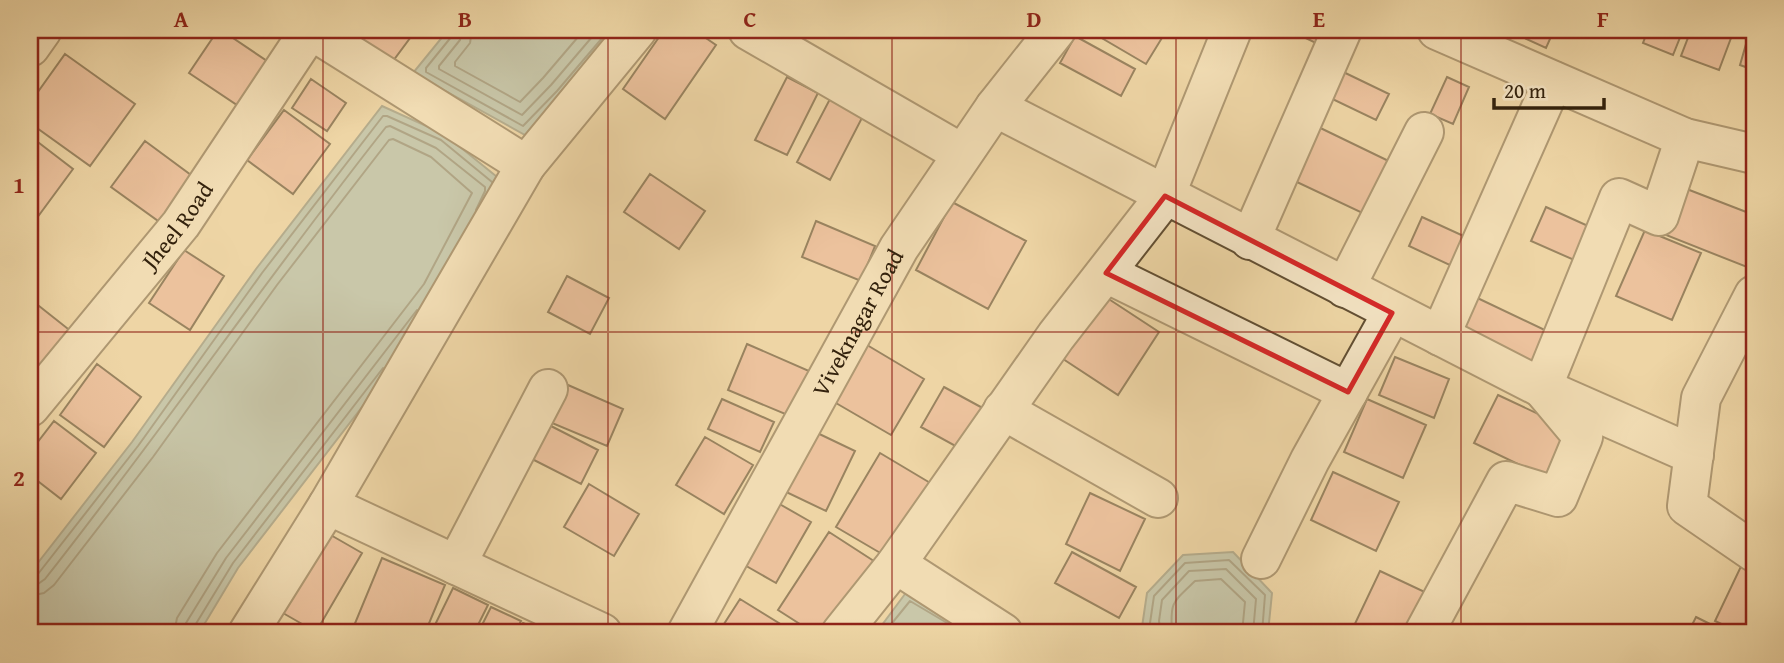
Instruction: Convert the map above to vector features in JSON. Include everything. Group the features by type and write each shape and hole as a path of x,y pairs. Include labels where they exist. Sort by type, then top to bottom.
{"street":[{"path":"30,47 42,30"},
{"path":"310,30 526,165"},
{"name":"Jheel Road","path":"30,407 181,224 310,30"},
{"path":"248,633 328,505 526,165 637,30"},
{"path":"748,30 961,153"},
{"name":"Viveknagar Road","path":"687,633 898,248 961,153 1056,30"},
{"path":"841,633 896,564 1003,410 1165,196 1232,30"},
{"path":"1250,240 1342,30"},
{"path":"1445,32 1685,138 1754,154"},
{"path":"1440,336 1553,81"},
{"path":"995,107 1542,388 1694,455"},
{"path":"1345,288 1424,131"},
{"path":"1542,388 1619,198 1659,216 1685,138"},
{"path":"1105,273 1348,392"},
{"path":"1754,295 1701,398 1687,506 1754,552"},
{"path":"1261,559 1310,460 1392,313"},
{"path":"1424,633 1506,481 1558,497 1583,437 1542,388"},
{"path":"456,565 548,389"},
{"path":"1003,410 1158,498"},
{"path":"328,505 602,633"},
{"path":"896,564 1003,633"}],"highlighted area":[{"path":"1165,196 1392,313 1348,392 1106,273"}],"water":[{"path":"448,30 618,30 525,135 413,73"},
{"path":"382,106 444,134 507,185 446,298 238,568 199,633 30,633 30,573 132,442 256,269"},
{"path":"1233,552 1272,593 1268,633 1148,633 1142,627 1147,593 1183,555"},
{"path":"908,590 978,633 876,633"}],"building":[{"path":"218,30 276,67 246,111 189,73"},
{"path":"345,30 416,30 390,65"},
{"path":"664,30 694,30 716,45 665,119 623,89"},
{"path":"1088,30 1159,30 1165,33 1146,64"},
{"path":"1289,30 1327,30 1320,45"},
{"path":"1507,30 1554,30 1546,48"},
{"path":"1648,30 1683,30 1673,55 1643,43"},
{"path":"1691,30 1734,30 1719,70 1681,56"},
{"path":"1750,30 1754,30 1754,70 1740,65"},
{"path":"1075,36 1135,69 1121,96 1060,63"},
{"path":"65,54 135,104 90,166 30,123 30,103"},
{"path":"1335,68 1389,94 1376,120 1322,94"},
{"path":"787,77 818,93 787,155 755,140"},
{"path":"1447,77 1469,87 1453,124 1430,114"},
{"path":"311,79 346,103 327,131 292,108"},
{"path":"831,97 864,114 830,180 797,162"},
{"path":"284,110 330,144 293,194 247,160"},
{"path":"1308,122 1399,166 1373,218 1282,175"},
{"path":"30,136 73,169 31,226 30,225"},
{"path":"145,141 195,178 161,223 111,187"},
{"path":"650,174 705,211 679,249 624,212"},
{"path":"1679,186 1754,215 1752,269 1661,233"},
{"path":"952,202 1026,241 988,309 916,270"},
{"path":"1546,207 1597,230 1581,263 1531,241"},
{"path":"1422,217 1468,238 1454,267 1409,246"},
{"path":"816,221 875,246 861,281 802,257"},
{"path":"1645,230 1701,253 1672,320 1616,296"},
{"path":"184,250 224,276 190,330 149,303"},
{"path":"567,276 609,298 590,334 548,312"},
{"path":"1098,292 1159,332 1118,395 1057,355"},
{"path":"1469,294 1549,332 1531,369 1452,331"},
{"path":"34,302 77,336 30,383 30,307"},
{"path":"862,342 924,379 891,435 829,399"},
{"path":"747,344 809,371 790,416 728,390"},
{"path":"1395,357 1449,379 1434,418 1379,395"},
{"path":"97,364 141,397 104,447 60,415"},
{"path":"568,385 623,409 607,446 552,423"},
{"path":"944,387 990,412 968,453 921,427"},
{"path":"1498,395 1568,428 1545,477 1474,443"},
{"path":"722,399 774,422 760,452 708,429"},
{"path":"1367,399 1426,425 1403,478 1344,452"},
{"path":"54,421 96,453 61,499 30,475 30,452"},
{"path":"549,425 598,450 581,484 532,459"},
{"path":"811,430 855,451 826,511 782,490"},
{"path":"705,437 753,465 724,514 676,485"},
{"path":"880,453 937,487 894,561 836,527"},
{"path":"1333,472 1399,502 1376,551 1311,520"},
{"path":"589,484 639,514 614,556 564,527"},
{"path":"1090,493 1145,519 1120,571 1066,544"},
{"path":"776,502 811,522 776,583 741,563"},
{"path":"315,526 362,553 316,632 269,605"},
{"path":"829,532 880,565 836,633 814,633 778,610"},
{"path":"1072,552 1136,587 1119,618 1055,583"},
{"path":"382,558 445,585 425,633 351,633"},
{"path":"1744,560 1754,565 1754,633 1741,633 1715,621"},
{"path":"1380,571 1429,594 1410,633 1359,633 1352,630"},
{"path":"453,588 488,605 474,633 431,633"},
{"path":"740,599 795,633 739,633 724,624"},
{"path":"491,607 521,621 515,633 478,633"},
{"path":"1696,617 1728,633 1688,633"},
{"path":"523,623 546,633 519,633"}]}
